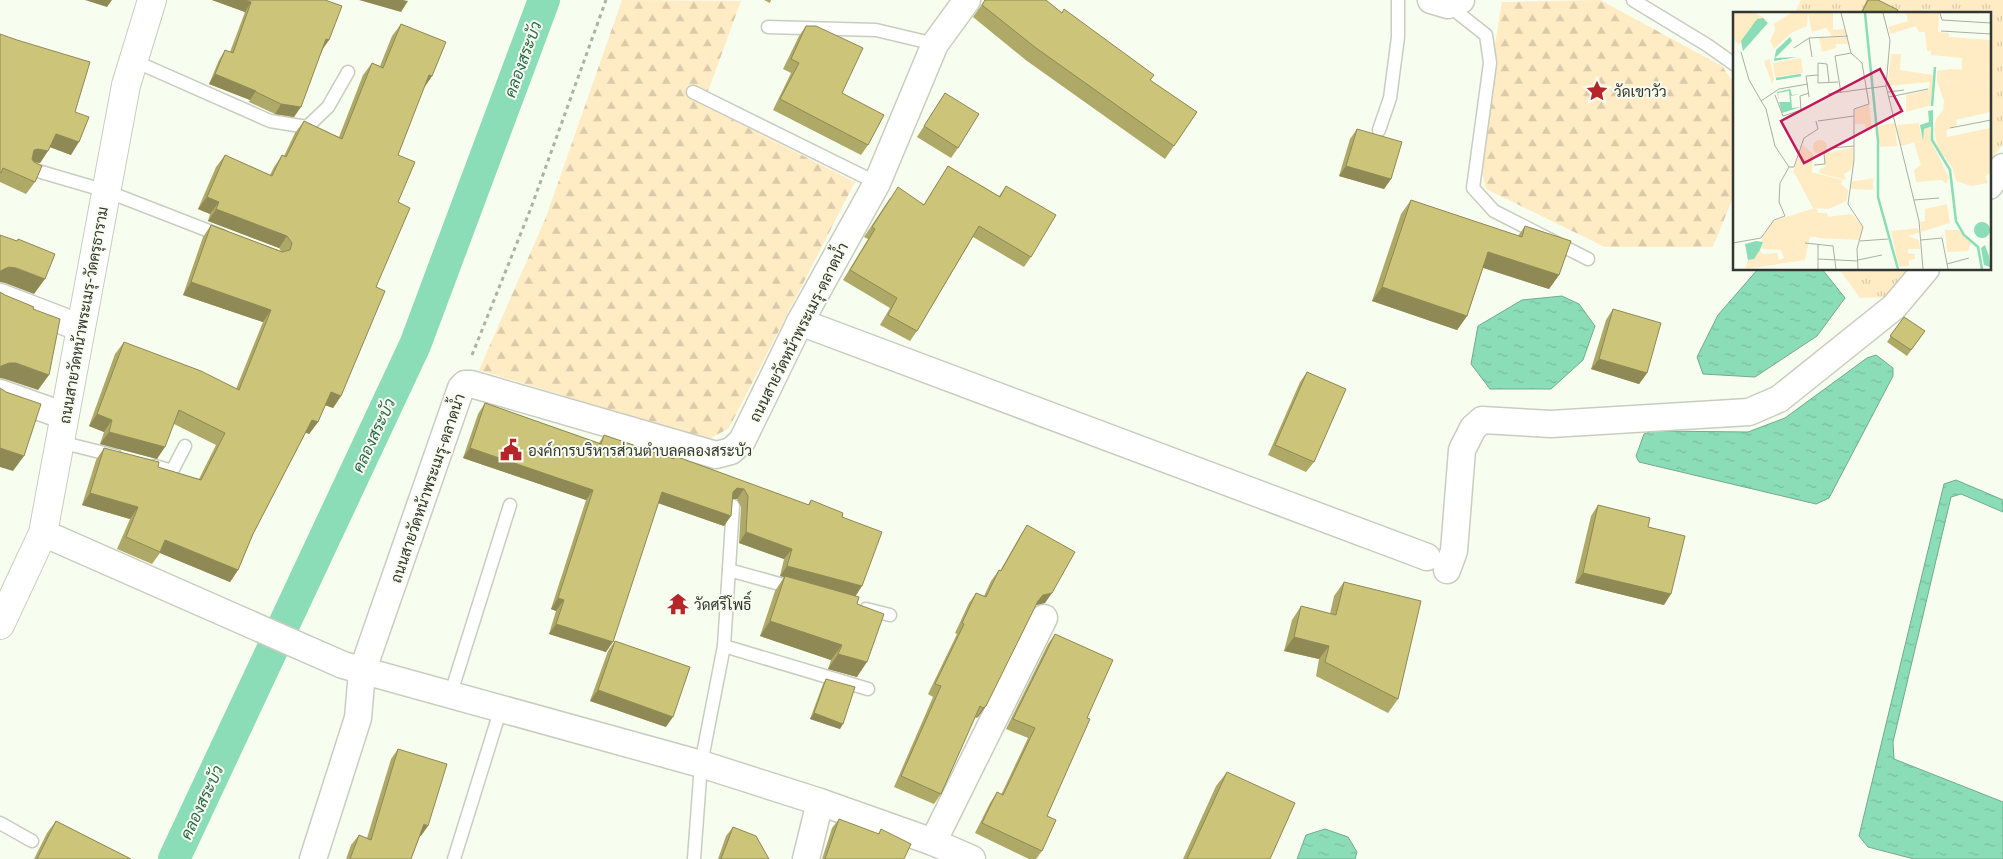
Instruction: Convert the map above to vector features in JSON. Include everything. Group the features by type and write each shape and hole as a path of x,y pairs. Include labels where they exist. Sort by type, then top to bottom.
{"street":[{"name":"ถนนสายวัดหน้าพระเมรุ-วัดครุธาราม","path":"0,626 43,533 126,86 132,60 152,0"},
{"name":"ถนนสายวัดหน้าพระเมรุ-ตลาดน้ำ","path":"313,859 358,718 353,669 461,388 465,384 471,384 716,455 732,451 742,441 800,322 877,183 935,44 967,0"},
{"path":"1990,185 2003,167"},
{"path":"800,322 1437,564 1454,551 1462,450 1473,428 1482,420 1551,424 1749,412 1779,399 1894,308 1925,270"},
{"path":"0,298 81,328"},
{"path":"0,393 65,416"},
{"path":"43,533 353,669 701,764 820,802 933,842 972,859"},
{"path":"933,842 1044,618"},
{"path":"806,859 820,802"}],"lane":[{"path":"1379,130 1390,98 1398,37 1398,0"},
{"path":"1633,0 1707,45 1733,63"},
{"path":"1446,2 1486,36 1489,54 1490,63 1473,188 1494,211 1588,259"},
{"path":"768,27 876,30 935,44"},
{"path":"132,60 270,121 307,127 328,107 348,72"},
{"path":"693,92 877,183"},
{"path":"31,169 106,191 231,239"},
{"path":"60,442 125,459"},
{"path":"144,464 172,471 185,446"},
{"path":"450,696 510,504"},
{"path":"694,859 701,764 724,646 733,506"},
{"path":"729,570 805,591"},
{"path":"852,604 890,615"},
{"path":"724,646 868,690"},
{"path":"454,859 501,708"},
{"path":"0,823 32,841"}],"path":[{"path":"465,384 464,374 531,208 606,0"}],"green space":[{"path":"622,0 741,1 703,105 855,182 729,428 708,440 479,370 546,217"},
{"path":"1600,0 1722,66 1733,82 1733,197 1713,247 1605,247 1486,189 1477,150 1502,2"},
{"path":"1801,0 2003,0 2003,144 1990,162 1990,12 1795,12"},
{"path":"1840,270 1913,270 1888,297 1860,298"}],"water":[{"path":"1757,270 1823,270 1845,298 1817,336 1755,377 1703,374 1697,357 1718,315"},
{"path":"1562,296 1579,304 1595,326 1583,360 1551,389 1490,389 1471,364 1478,326 1522,300"},
{"path":"1876,355 1893,368 1893,376 1829,498 1816,504 1639,462 1636,456 1644,434 1652,431 1748,432 1785,418 1867,358"},
{"path":"1956,480 2003,500 2003,512 1961,494 1951,497 1893,742 1894,759 2003,802 2003,859 1914,859 1868,847 1859,836 1944,484"},
{"path":"1325,829 1348,837 1357,852 1355,859 1297,859 1306,835"}],"building":[{"path":"245,0 325,0 342,6 329,40 326,39 301,107 281,104 215,74 225,50 233,53 251,2"},
{"path":"985,0 1046,0 1062,13 1064,9 1154,75 1150,80 1197,112 1174,146 1036,48 982,5"},
{"path":"1868,0 1878,0 1898,10 1897,12 1862,12"},
{"path":"401,24 446,42 432,76 429,75 398,155 415,162 398,202 410,208 376,287 385,291 341,396 331,392 318,422 312,420 253,534 238,570 165,540 160,552 126,537 138,507 90,493 104,448 159,462 158,467 201,480 225,433 179,410 165,447 109,432 112,420 97,414 124,342 201,371 239,390 271,310 191,282 211,225 282,252 290,250 292,243 287,236 216,209 219,202 207,197 225,155 272,176 282,155 286,157 304,121 342,139 372,63 383,68"},
{"path":"806,26 816,26 863,48 842,93 884,115 868,145 780,99 799,63 791,59"},
{"path":"0,34 90,62 75,112 89,117 79,142 56,134 48,151 34,150 32,159 42,166 35,182 3,168 0,172"},
{"path":"945,93 979,114 958,148 924,126"},
{"path":"1357,129 1402,142 1391,179 1346,166"},
{"path":"948,166 1000,197 1006,186 1056,215 1031,257 979,226 917,331 888,315 897,298 850,270 875,229 872,227 898,187 924,205"},
{"path":"1411,200 1522,237 1525,226 1571,241 1559,275 1488,252 1467,316 1382,287"},
{"path":"0,235 17,241 18,239 55,254 45,279 16,268 9,267 0,272"},
{"path":"0,292 34,307 33,309 60,319 49,375 16,363 9,363 0,368"},
{"path":"1613,309 1661,323 1647,373 1599,359"},
{"path":"1904,317 1925,331 1911,350 1890,336"},
{"path":"1307,372 1346,389 1314,462 1275,445"},
{"path":"0,388 6,392 41,404 24,456 0,448"},
{"path":"485,403 601,444 604,435 674,459 675,456 809,505 811,500 843,513 842,517 882,532 862,586 787,566 792,549 746,532 748,496 744,489 737,488 733,492 731,516 662,492 613,642 556,624 564,600 558,598 593,490 470,448"},
{"path":"1598,505 1650,518 1648,527 1685,536 1671,594 1583,573"},
{"path":"1027,525 1075,552 1052,593 1043,595 1038,601 986,706 983,708 980,706 941,794 901,776 941,686 935,684 964,624 962,623 976,593 986,597 999,570 1001,571"},
{"path":"785,576 859,597 857,604 884,614 867,662 838,654 842,645 770,621"},
{"path":"1344,582 1421,601 1398,699 1325,662 1329,646 1294,637 1301,606 1336,615"},
{"path":"1055,634 1113,660 1087,718 1090,719 1047,816 1056,820 1042,851 982,823 997,792 1003,795 1035,728 1013,719"},
{"path":"615,641 690,667 673,717 598,690"},
{"path":"826,679 855,687 843,724 814,713"},
{"path":"398,749 447,764 428,826 424,824 411,859 350,859 359,835 371,840"},
{"path":"1227,772 1295,803 1270,859 1187,859"},
{"path":"839,819 879,834 881,829 911,844 904,859 825,859"},
{"path":"56,821 131,859 37,859"},
{"path":"733,827 756,836 769,859 721,859"}],"waterway":[{"name":"คลองสระบัว","path":"174,859 415,345 544,0"}],"place":[{"name":"วัดเขาวัว","path":"1597,91"},
{"name":"องค์การบริหารส่วนตำบลคลองสระบัว","path":"511,450"},
{"name":"วัดศรีโพธิ์","path":"678,604"}]}
